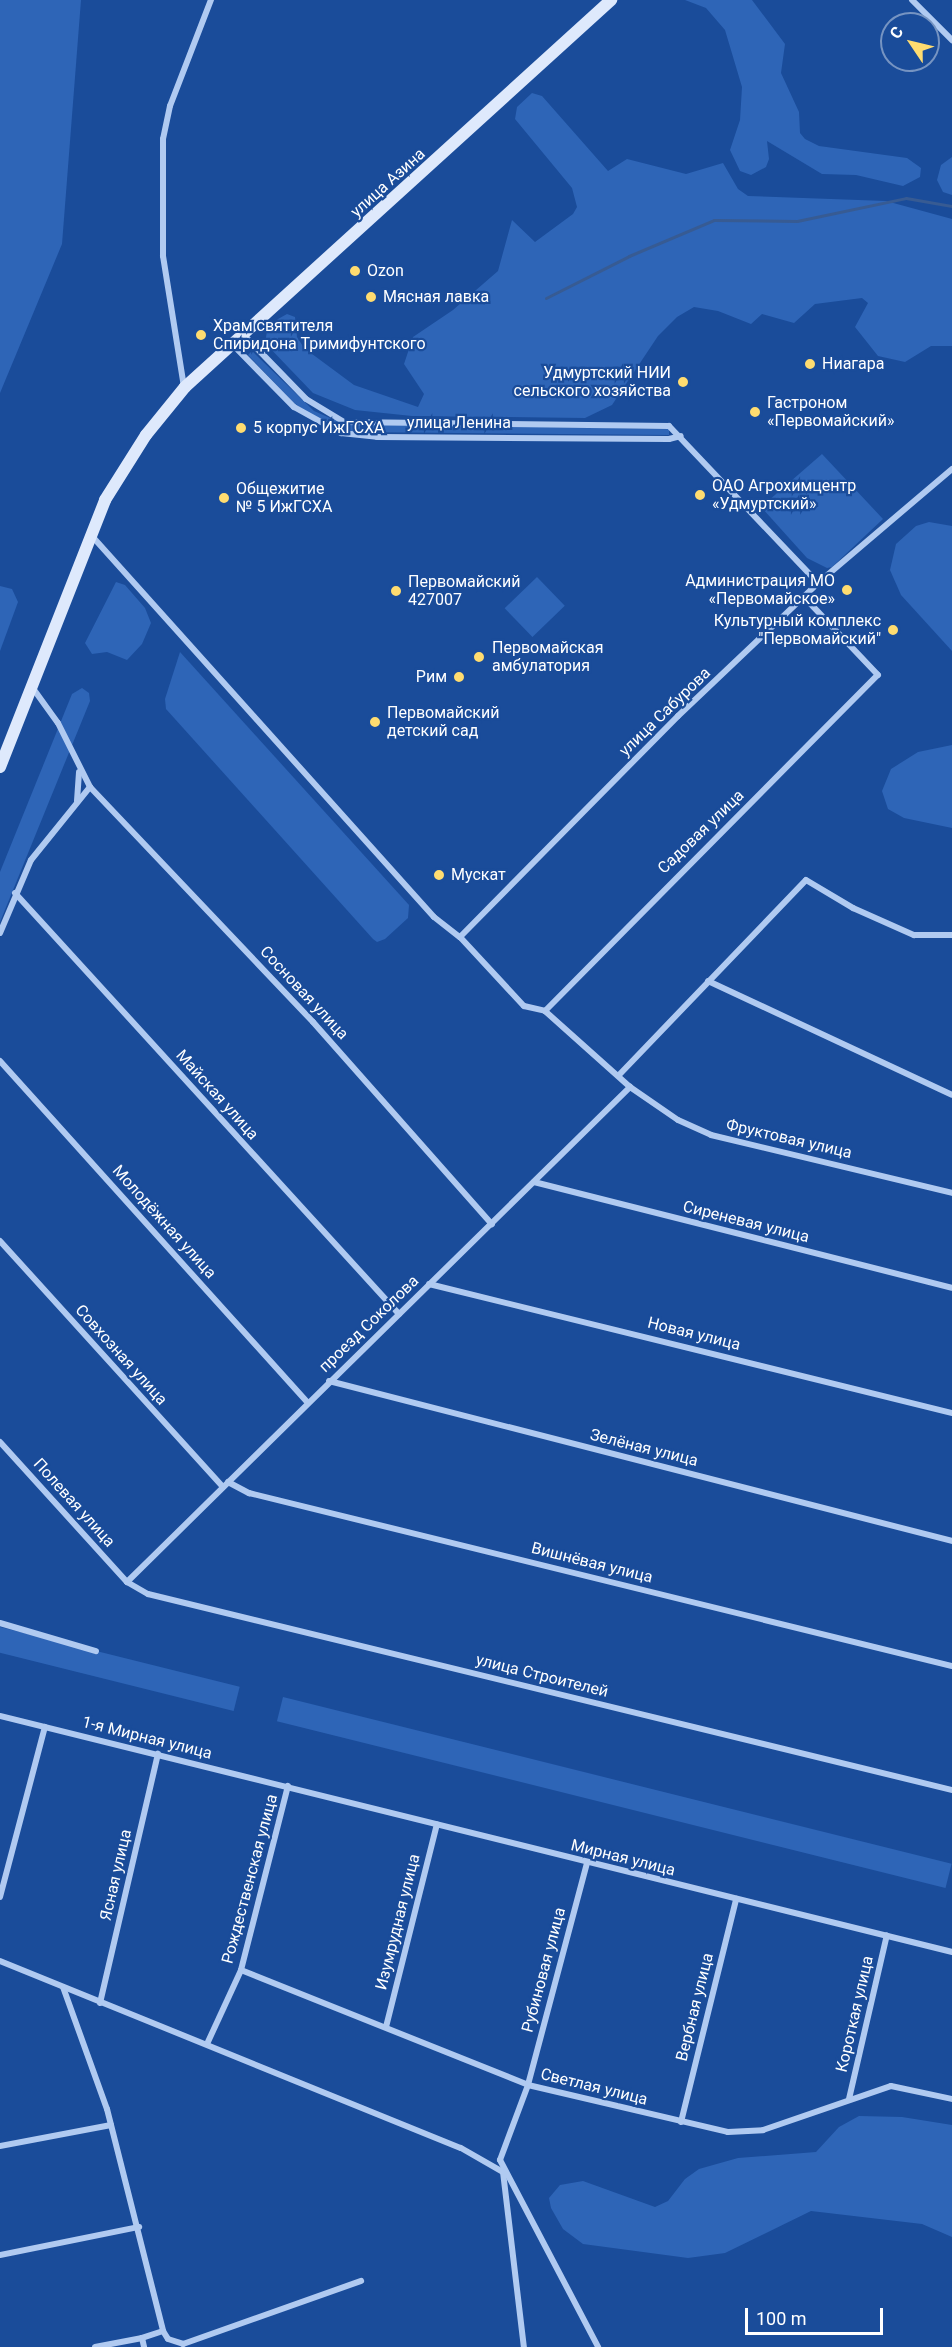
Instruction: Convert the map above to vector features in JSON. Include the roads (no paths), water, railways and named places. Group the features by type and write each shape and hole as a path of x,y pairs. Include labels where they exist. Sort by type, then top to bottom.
{"street":[{"path":"184,387 163,256 163,139 170,106 211,0"},
{"name":"улица Азина","path":"0,767 105,500 140,444 184,387 611,0"},
{"path":"912,0 952,40"},
{"name":"улица Ленина","path":"244,335 306,399 344,422 669,426 681,436 818,583"},
{"name":"улица Ленина","path":"233,345 294,407 340,433 377,437 669,439 681,436"},
{"name":"улица Сабурова","path":"460,937 678,716 818,583 952,469"},
{"name":"Фруктовая улица","path":"90,534 434,917 460,937 524,1006 545,1011 630,1087 678,1120 711,1135 952,1192"},
{"name":"Садовая улица","path":"545,1011 878,675 804,597"},
{"name":"Сосновая улица","path":"32,687 58,723 90,787 313,1022 492,1224"},
{"path":"77,802 80,771"},
{"path":"0,933 15,893 31,861 90,787"},
{"path":"619,1076 806,880 853,908 914,935 952,935"},
{"name":"Майская улица","path":"15,893 399,1314"},
{"path":"708,981 952,1095"},
{"name":"Молодёжная улица","path":"0,1061 307,1402"},
{"name":"проезд Соколова","path":"127,1582 307,1402 630,1087"},
{"name":"Сиреневая улица","path":"534,1182 952,1288"},
{"name":"Совхозная улица","path":"0,1241 226,1485"},
{"name":"Новая улица","path":"429,1284 952,1413"},
{"name":"Зелёная улица","path":"329,1381 952,1541"},
{"name":"Полевая улица","path":"0,1442 127,1582"},
{"name":"Вишнёвая улица","path":"226,1485 249,1493 952,1666"},
{"name":"улица Строителей","path":"127,1582 148,1594 952,1790"},
{"path":"0,1623 96,1651"},
{"name":"1-я Мирная улица","path":"0,1716 288,1786"},
{"path":"0,1897 45,1727"},
{"name":"Ясная улица","path":"100,2003 158,1754"},
{"name":"Мирная улица","path":"288,1786 587,1863 952,1952"},
{"name":"Рождественская улица","path":"207,2044 241,1970 288,1786"},
{"name":"Изумрудная улица","path":"386,2027 437,1824"},
{"name":"Рубиновая улица","path":"524,2347 500,2160 528,2085 587,1863"},
{"name":"Вербная улица","path":"681,2122 735,1899"},
{"name":"Короткая улица","path":"849,2099 886,1935"},
{"path":"0,1961 461,2148 503,2172 598,2347"},
{"name":"Светлая улица","path":"241,1970 528,2085 728,2132 763,2130 891,2086 952,2099"},
{"path":"63,1987 111,2125 164,2331 168,2339 183,2344 361,2281"},
{"path":"0,2146 111,2125"},
{"path":"0,2255 139,2227"},
{"path":"95,2347 164,2331"},
{"path":"142,2337 144,2347"}],"waterway":[{"path":"546,298 629,256 714,220 797,221 906,198 952,206"}],"place":[{"name":"Ozon","path":"355,271"},
{"name":"Мясная лавка","path":"371,297"},
{"name":"Храм святителя Спиридона Тримифунтского","path":"201,335"},
{"name":"Ниагара","path":"810,364"},
{"name":"Удмуртский НИИ сельского хозяйства","path":"683,382"},
{"name":"Гастроном «Первомайский»","path":"755,412"},
{"name":"5 корпус ИжГСХА","path":"241,428"},
{"name":"ОАО Агрохимцентр «Удмуртский»","path":"700,495"},
{"name":"Общежитие № 5 ИжГСХА","path":"224,498"},
{"name":"Администрация МО «Первомайское»","path":"847,590"},
{"name":"Первомайский 427007","path":"396,591"},
{"name":"Культурный комплекс \"Первомайский\"","path":"893,630"},
{"name":"Первомайская амбулатория","path":"479,657"},
{"name":"Рим","path":"459,677"},
{"name":"Первомайский детский сад","path":"375,722"},
{"name":"Мускат","path":"439,875"}]}
